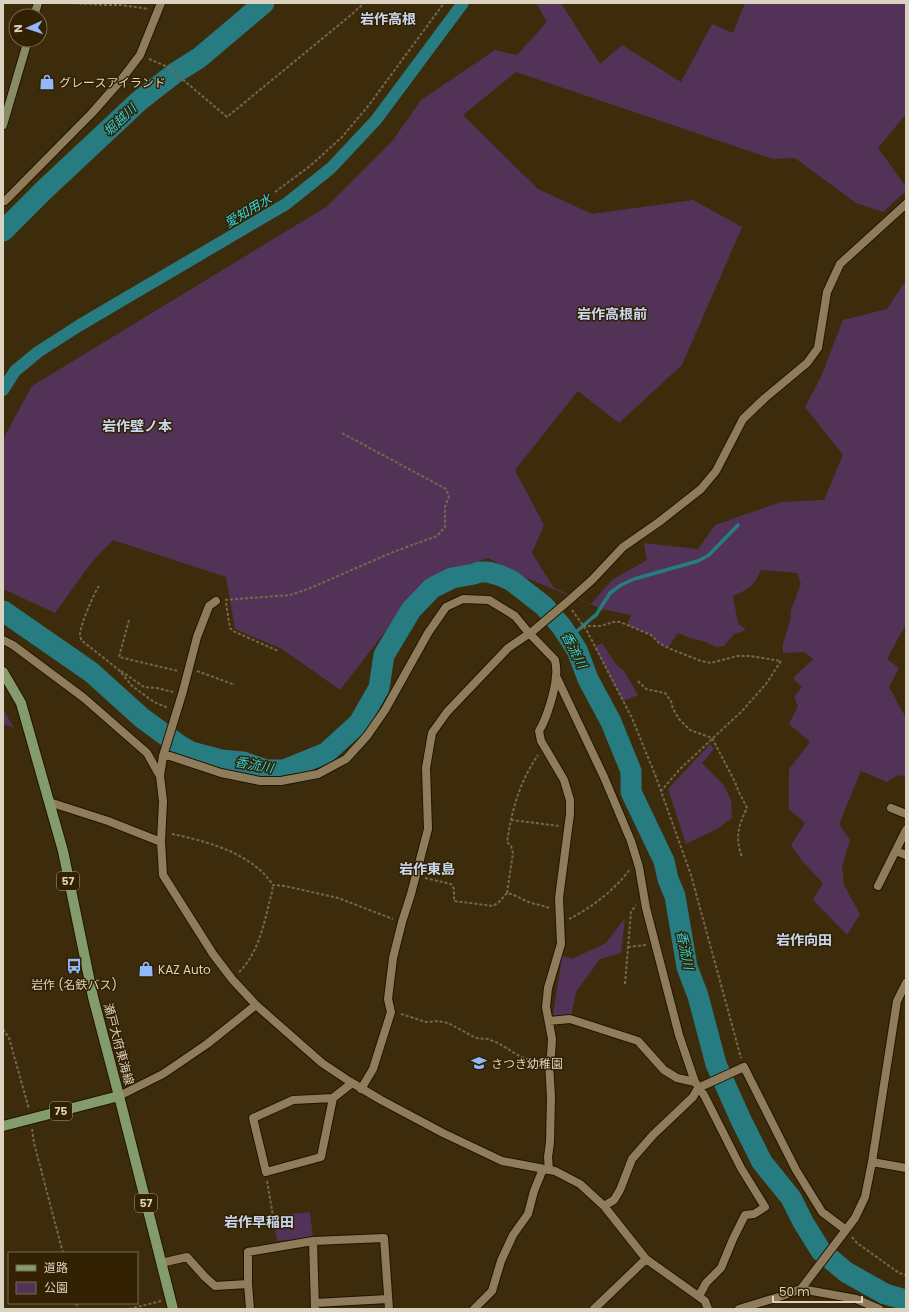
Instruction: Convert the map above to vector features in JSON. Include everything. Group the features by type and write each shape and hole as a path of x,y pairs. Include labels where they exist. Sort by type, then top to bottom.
{"main road":[{"path":"3,124 26,48"},
{"name":"瀬戸大府東海線","path":"3,672 21,703 49,802 62,851 93,997 173,1309"},
{"name":"75","path":"3,1126 119,1096"}],"street":[{"path":"3,201 5,201 92,113 122,80 140,55 159,7"},
{"path":"361,1089 373,1069 391,1012 388,999 393,958 428,829 426,768 432,733 447,712 508,648 531,632 592,580 623,547 671,513 701,489 716,471 743,419 807,362 818,348 828,292 840,264 906,204"},
{"path":"164,754 221,774 260,781 281,781 318,774 346,758 367,736 385,710 428,633 446,607 463,599 489,600 516,616 555,660 556,676 550,705 539,731 541,741 564,780 570,800 559,898 561,944 548,988 546,1007 552,1039 549,1062 551,1098 550,1142 546,1170 534,1191 528,1214 513,1235 501,1262 492,1291 474,1309"},
{"path":"216,601 209,606 197,637 164,754 160,776 163,801 161,842 163,874 213,954 232,979 256,1004 322,1063 361,1089 443,1133 502,1162 555,1171 580,1184 604,1206 646,1259 699,1296 705,1301 708,1309"},
{"path":"3,640 13,645 84,698 147,753 160,776"},
{"path":"556,676 604,777 631,841 655,944 679,1035 696,1085 704,1095 741,1168 765,1207 754,1214 745,1216 733,1239 721,1268 706,1283 699,1296"},
{"path":"49,802 108,821 161,842"},
{"path":"891,808 906,814"},
{"path":"878,886 906,830"},
{"path":"896,850 906,855"},
{"path":"801,1289 855,1218 865,1197 872,1162 897,1001 906,983"},
{"path":"119,1096 163,1074 207,1044 256,1004"},
{"path":"549,1021 570,1019 638,1041 664,1070 677,1078 696,1085 744,1067 796,1170 822,1212 846,1230"},
{"path":"333,1098 320,1157 266,1172 253,1118 294,1100 333,1098 352,1083"},
{"path":"604,1206 614,1200 620,1190 632,1159 653,1135 693,1097 696,1085"},
{"path":"872,1162 906,1168"},
{"path":"250,1309 248,1252 313,1241 384,1238 389,1309"},
{"path":"313,1241 315,1306 388,1299"},
{"path":"161,1263 187,1256 215,1286 248,1284"},
{"path":"594,1309 646,1259"},
{"path":"739,1309 801,1289 856,1299 879,1309"}],"path":[{"path":"69,3 105,6 121,5 159,7"},
{"path":"140,55 168,67 227,118 364,3"},
{"path":"276,192 310,166 342,137 369,104 444,3"},
{"path":"216,601 290,595 308,589 393,552 436,536 445,527 446,508 449,496 446,490 340,432"},
{"path":"99,586 94,592 90,602 80,633 81,640 119,670 144,687 170,691 181,696"},
{"path":"226,600 230,628 233,631 278,651"},
{"path":"565,603 587,631 632,718 661,791 691,875 744,1067"},
{"path":"129,620 119,657 188,670 235,685"},
{"path":"584,626 601,626 613,622 620,622 651,634 659,644 701,661 711,663 737,656 750,656 781,661 766,684 742,711 680,769 661,791"},
{"path":"119,670 132,686 144,695 176,713"},
{"path":"638,680 646,689 665,693 671,701 673,709 690,730 712,738 747,808 740,823 738,832 739,850 742,857"},
{"path":"416,876 451,884 454,889 454,901 493,906 499,902 507,893 513,853 511,846 507,842 517,798 530,767 544,746"},
{"path":"511,820 568,827"},
{"path":"162,832 188,837 228,850 258,868 267,876 272,885 272,892 256,947 245,967 232,979"},
{"path":"507,893 541,904 550,909 560,922 584,912 605,895 627,873 636,860"},
{"path":"272,885 303,889 338,898 402,922"},
{"path":"626,984 631,912 644,894"},
{"path":"628,947 655,944"},
{"path":"391,1012 426,1022 438,1021 448,1023 476,1038 488,1039 498,1043 521,1057 532,1061 549,1062"},
{"path":"3,1029 9,1038 28,1107 34,1144 63,1252"},
{"path":"266,1172 273,1216"},
{"path":"846,1230 857,1242 900,1273 906,1275"},
{"path":"129,1309 170,1298"}],"green space":[{"path":"536,3 561,3 600,64 622,45 681,82 712,24 733,33 745,3 906,3 906,114 878,148 906,187 906,191 883,212 856,203 795,158 773,159 516,72 463,115 538,189 592,214 693,200 742,227 682,365 619,423 578,391 515,470 544,525 532,553 554,588 591,604 612,580 647,560 644,543 698,549 715,525 781,502 824,500 843,455 805,407 820,379 843,320 887,309 906,280 906,624 887,659 899,668 889,687 906,718 906,777 898,775 887,782 861,771 839,824 850,840 842,866 844,885 860,914 847,935 813,900 823,883 803,862 791,845 805,823 789,809 789,769 810,742 789,724 798,706 794,697 802,687 793,678 813,659 804,652 783,653 783,644 790,621 791,610 801,584 797,573 761,570 756,580 750,586 733,596 738,623 746,630 734,634 724,646 716,647 678,633 668,648 659,643 651,635 627,625 631,615 602,609 524,577 488,558 426,579 340,690 282,649 235,629 226,577 113,540 91,563 55,613 3,589 3,439 32,386 326,207 393,140 421,100 495,50 517,55 547,22"},
{"path":"602,643 616,664 624,671 638,695 623,701 595,647"},
{"path":"3,709 14,728 3,724"},
{"path":"710,744 714,749 702,763 723,784 731,800 732,818 717,829 686,844 668,789"},
{"path":"625,918 621,953 600,959 576,992 571,1016 553,1016 562,956 572,959 606,943"},
{"path":"310,1212 313,1238 277,1241 273,1216"}],"waterway":[{"name":"堀越川","path":"3,231 44,190 139,101 175,73 199,58 264,3"},
{"name":"愛知用水","path":"3,390 15,371 38,352 80,325 286,204 331,168 376,120 463,3"},
{"path":"569,637 596,615 610,593 621,585 634,579 698,561 709,555 738,525"},
{"name":"香流川","path":"3,611 91,672 142,718 191,752 221,760 243,762 266,770 284,770 326,753 359,723 379,688 384,655 411,610 432,588 452,578 479,572 488,572 512,581 544,606 562,627 577,650 588,679 611,722 631,771 631,792 664,861 668,879 675,896 687,967 698,996 716,1064 762,1162 791,1198 803,1222 821,1251 846,1272 885,1294 906,1300"}],"place":[{"name":"グレースアイランド","path":"47,82"},
{"name":"岩作 (名鉄バス)","path":"74,966"},
{"name":"KAZ Auto","path":"146,969"},
{"name":"さつき幼稚園","path":"479,1063"}],"district":[{"name":"岩作高根","path":"388,19"},
{"name":"岩作高根前","path":"612,314"},
{"name":"岩作壁ノ本","path":"137,426"},
{"name":"岩作東島","path":"427,869"},
{"name":"岩作向田","path":"804,940"},
{"name":"岩作早稲田","path":"259,1222"}]}
